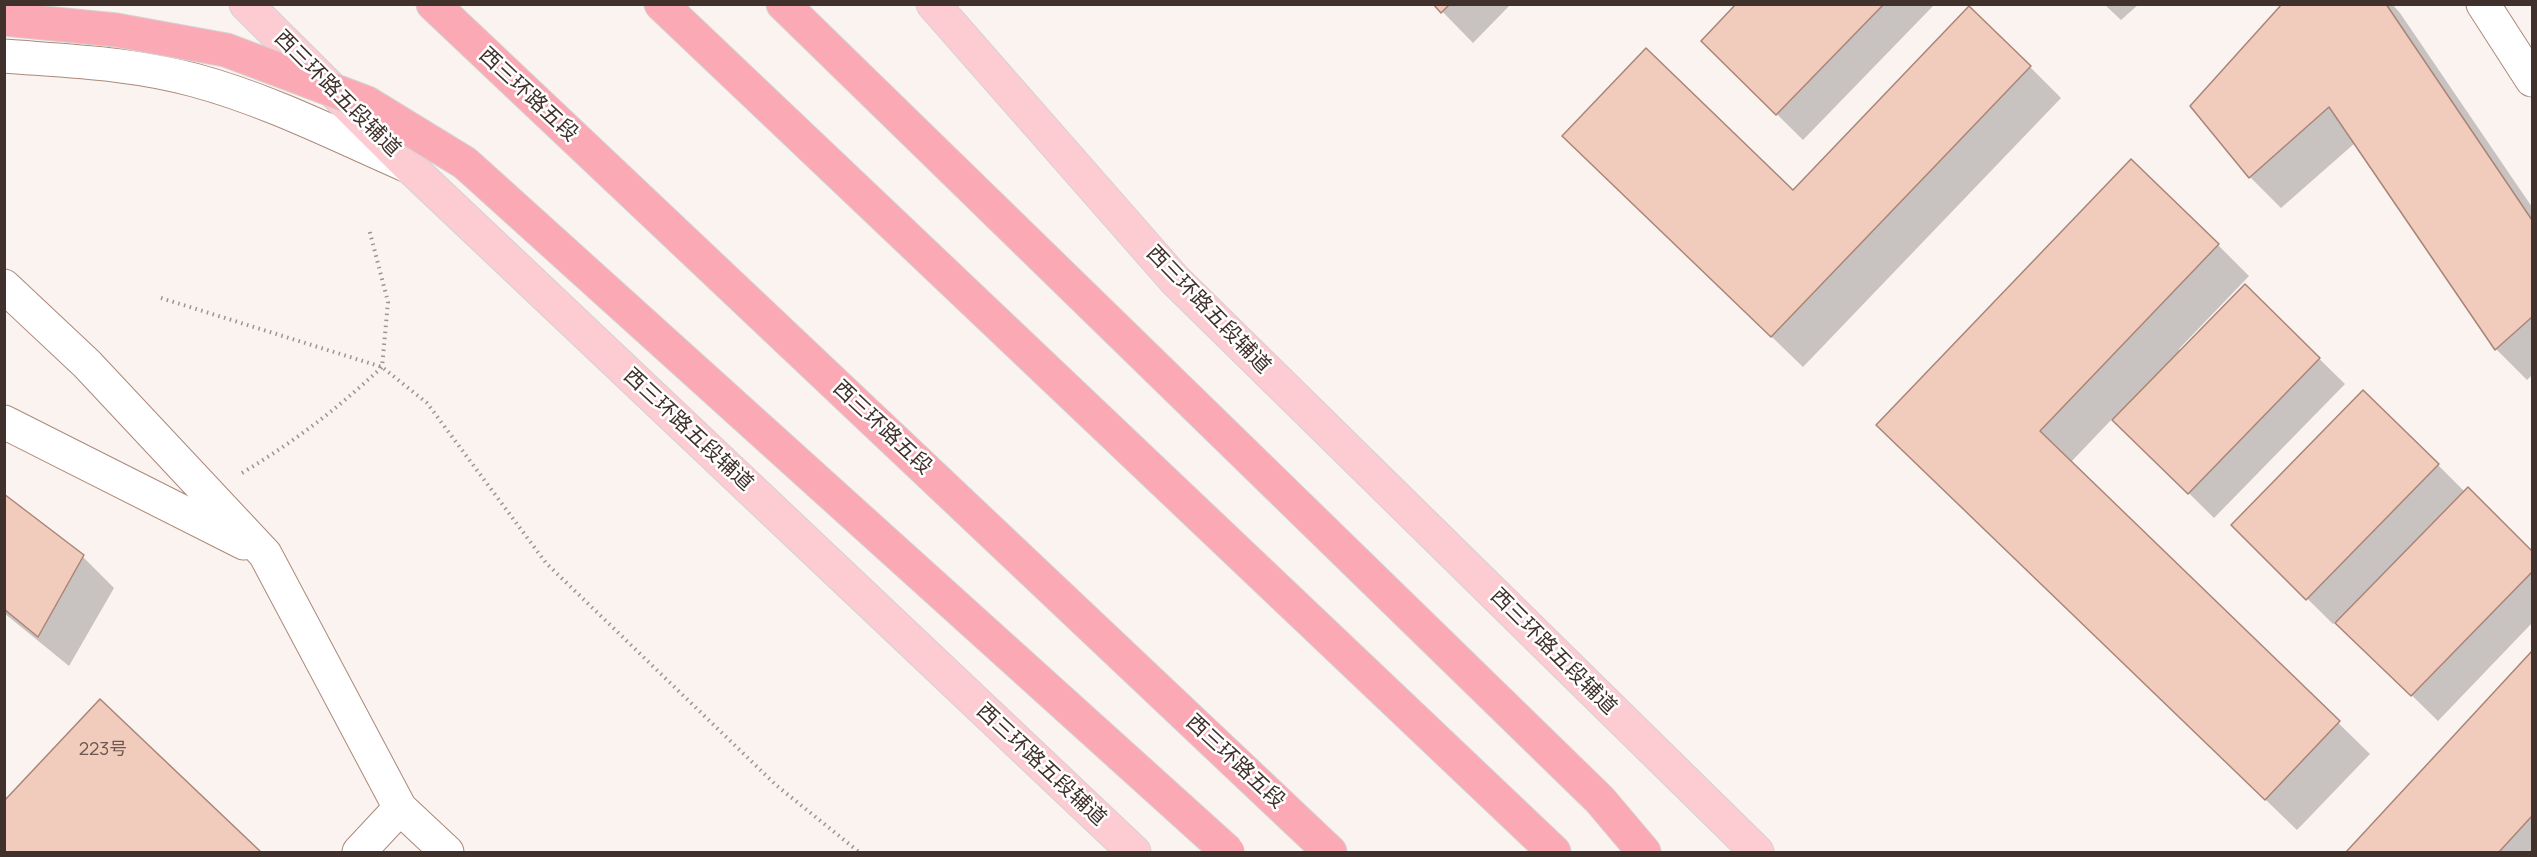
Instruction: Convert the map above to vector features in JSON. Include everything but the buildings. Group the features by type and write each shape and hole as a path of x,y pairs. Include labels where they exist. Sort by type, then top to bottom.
{"highway":[{"name":"西三环路五段","path":"433,4 1330,852"},
{"path":"661,4 1554,852"},
{"path":"783,4 1600,800 1644,852"},
{"path":"4,19 116,30 226,50 368,103 465,163 1228,852"}],"main road":[{"name":"西三环路五段辅道","path":"246,4 411,168 1134,852"},
{"name":"西三环路五段辅道","path":"933,4 1175,280 1757,852"}],"street":[{"path":"2484,4 2532,80"},
{"path":"4,56 110,64 194,80 270,106 411,168"},
{"path":"4,286 87,364 265,554 400,808 447,852"},
{"path":"4,422 265,554"},
{"path":"359,852 400,808"}],"path":[{"path":"207,493 291,442 336,409 382,367 388,302 369,229"},
{"path":"161,298 382,367 427,403 546,563 776,785 859,852"}]}
